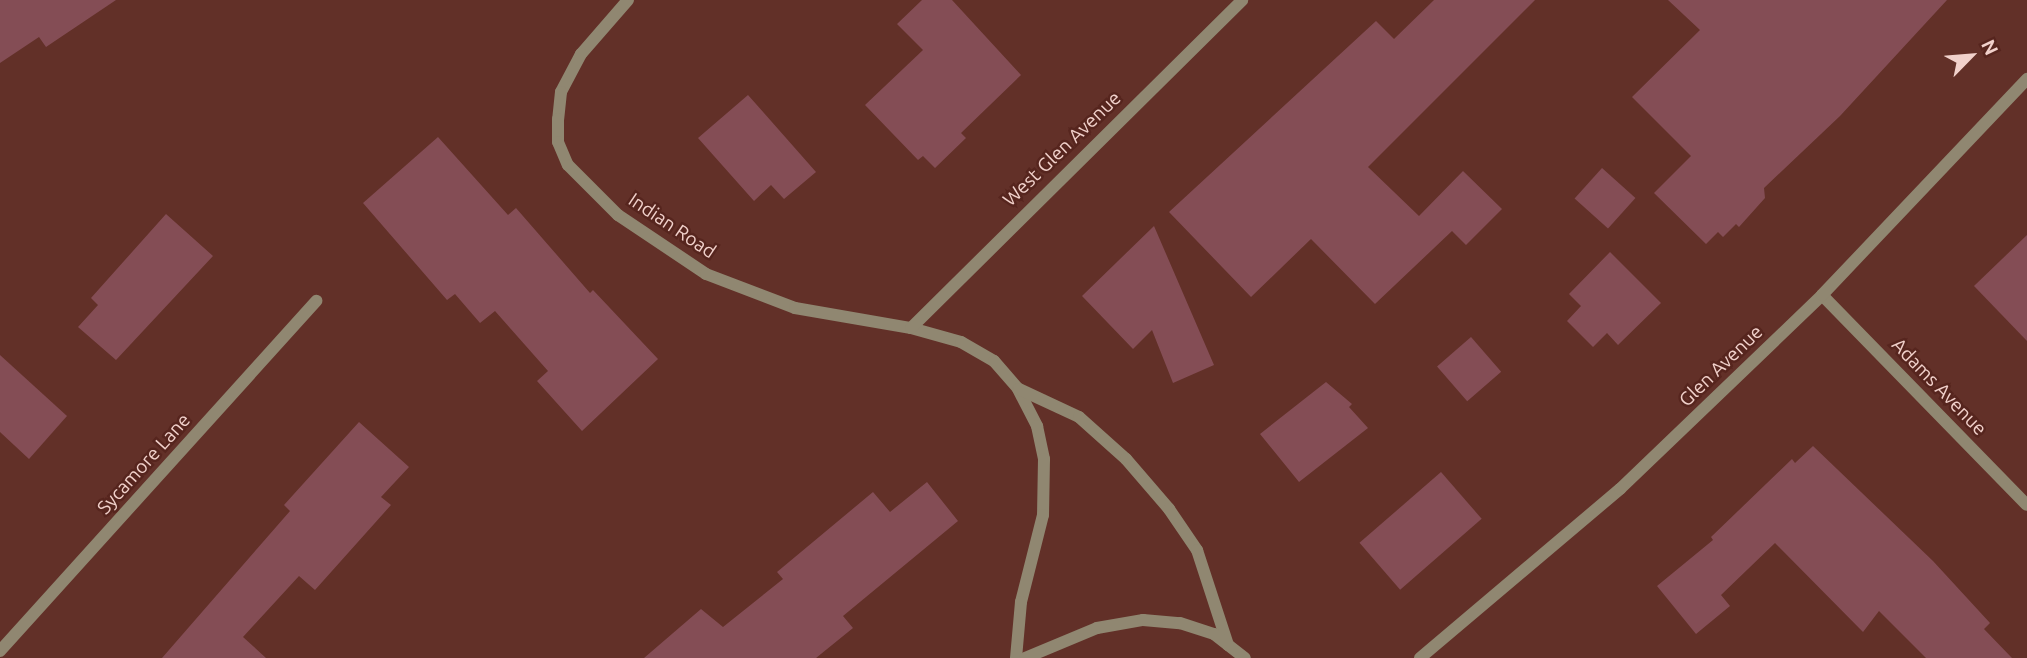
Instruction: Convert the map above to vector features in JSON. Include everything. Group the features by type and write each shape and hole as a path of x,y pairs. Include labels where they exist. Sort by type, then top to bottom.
{"street":[{"name":"Indian Road","path":"628,0 581,54 561,92 558,142 568,165 618,215 706,274 795,307 911,328 961,342 995,361 1018,389 1037,426 1044,458 1043,515 1021,602 1016,658"},
{"name":"West Glen Avenue","path":"911,328 1242,0"},
{"name":"Glen Avenue","path":"1420,658 1619,489 1822,295 2027,79"},
{"name":"Adams Avenue","path":"1822,295 2027,505"},
{"name":"Sycamore Lane","path":"0,652 316,302"},
{"name":"Indian Road","path":"1018,389 1079,417 1126,459 1169,509 1196,550 1228,645"},
{"path":"1025,658 1097,628 1143,620 1180,622 1214,634 1245,658"}],"building":[{"path":"0,0 116,0 46,47 39,37 0,63"},
{"path":"922,0 952,0 1021,75 961,133 966,138 935,168 923,156 918,160 865,105 923,50 897,24"},
{"path":"1434,0 1535,0 1368,167 1419,216 1463,171 1502,209 1466,245 1452,231 1375,304 1311,239 1251,297 1169,212 1376,21 1394,39"},
{"path":"1668,0 1947,0 1840,116 1764,188 1765,198 1739,227 1736,224 1723,237 1718,232 1706,244 1654,193 1691,156 1632,97 1700,30"},
{"path":"748,95 816,172 784,199 771,185 754,201 698,138"},
{"path":"438,137 508,215 516,208 590,293 593,290 658,359 582,431 537,381 548,371 495,311 480,323 455,294 447,300 363,203"},
{"path":"1602,168 1635,198 1608,229 1575,198"},
{"path":"166,214 213,256 116,360 78,327 98,305 91,298"},
{"path":"1154,226 1214,365 1173,383 1152,330 1133,349 1082,296"},
{"path":"2027,235 2027,341 1974,286"},
{"path":"1610,252 1661,303 1618,345 1607,333 1593,347 1567,321 1581,306 1569,294"},
{"path":"1471,337 1501,372 1467,401 1437,367"},
{"path":"0,355 67,416 29,459 0,432"},
{"path":"1326,382 1352,404 1349,407 1368,428 1299,482 1260,434"},
{"path":"359,422 409,467 381,497 391,505 315,590 299,576 243,637 266,658 162,658 290,511 284,505"},
{"path":"1813,446 1933,561 1990,623 1984,629 2012,658 1926,658 1879,611 1863,632 1775,543 1721,595 1730,606 1696,634 1657,586 1713,540 1711,537 1792,459 1795,463"},
{"path":"1441,472 1482,519 1400,590 1359,543"},
{"path":"927,482 958,521 843,616 853,628 816,658 644,658 701,609 723,627 783,579 777,572 873,492 890,512"}]}
